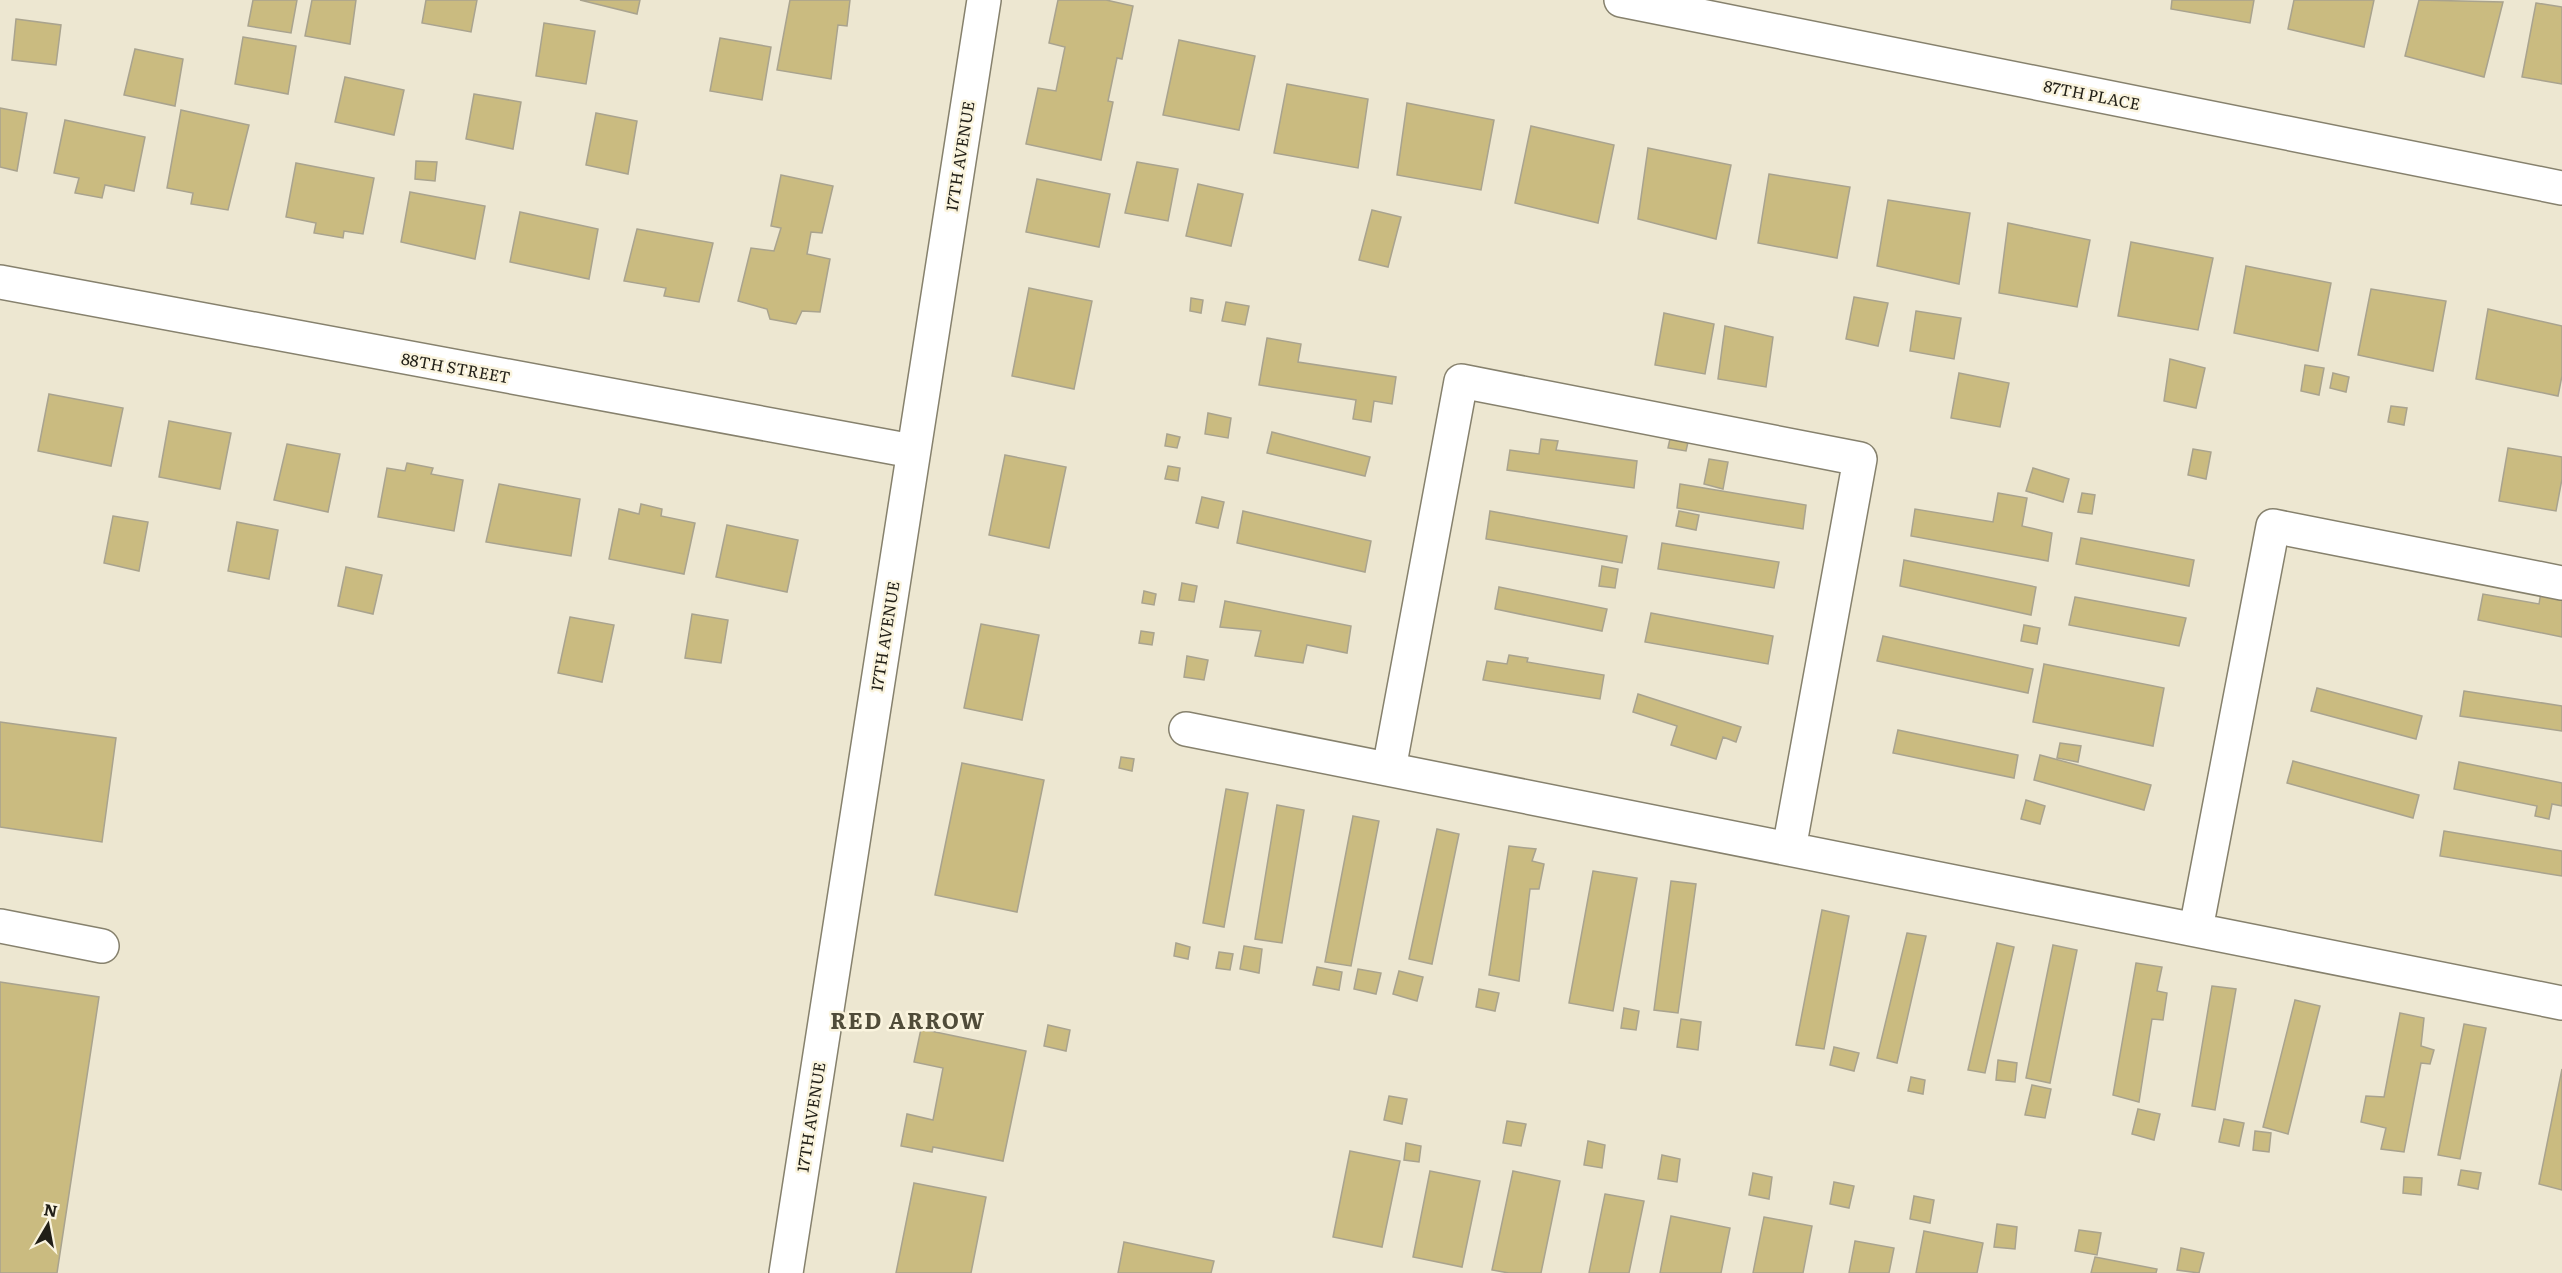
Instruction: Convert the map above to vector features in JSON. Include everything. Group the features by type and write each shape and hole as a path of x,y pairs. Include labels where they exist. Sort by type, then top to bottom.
{"street":[{"name":"17TH AVENUE","path":"786,1273 912,451 984,0"},
{"name":"87TH PLACE","path":"1621,0 2562,188"},
{"name":"88TH STREET","path":"0,282 912,451"},
{"path":"1389,769 1461,381 1860,459 1789,849"},
{"path":"2196,929 2273,526 2562,584"},
{"path":"1186,729 2562,1003"},
{"path":"0,926 102,946"}],"building":[{"path":"253,0 297,0 291,33 248,26"},
{"path":"312,0 356,0 350,44 305,36"},
{"path":"426,0 477,0 471,32 422,23"},
{"path":"580,0 640,0 637,14"},
{"path":"790,0 850,0 847,26 838,25 831,79 777,70"},
{"path":"1058,0 1106,0 1133,6 1122,59 1117,58 1108,101 1113,102 1101,160 1026,144 1038,88 1056,91 1065,47 1049,43"},
{"path":"2172,0 2254,0 2250,23 2171,9"},
{"path":"2294,0 2374,0 2364,47 2288,29"},
{"path":"2419,0 2503,2 2484,77 2405,56"},
{"path":"2536,3 2562,7 2562,84 2522,77"},
{"path":"16,19 61,25 56,65 12,60"},
{"path":"544,23 595,31 586,84 536,76"},
{"path":"243,37 296,46 288,94 235,84"},
{"path":"720,38 771,47 762,100 710,91"},
{"path":"1179,40 1255,56 1239,130 1163,115"},
{"path":"135,49 183,59 175,106 124,95"},
{"path":"345,77 404,90 394,135 335,122"},
{"path":"1287,84 1368,99 1358,168 1274,153"},
{"path":"474,94 521,102 513,149 466,139"},
{"path":"1407,103 1494,120 1481,190 1397,175"},
{"path":"0,108 27,113 17,171 0,167"},
{"path":"181,110 249,125 228,210 191,204 193,193 167,188"},
{"path":"596,113 637,121 628,174 586,165"},
{"path":"65,120 145,137 134,191 105,185 102,198 75,193 79,178 54,173"},
{"path":"1531,126 1614,145 1598,223 1515,203"},
{"path":"1648,148 1731,165 1716,239 1638,219"},
{"path":"416,161 437,162 435,181 415,179"},
{"path":"1137,162 1178,169 1168,221 1125,213"},
{"path":"296,163 374,178 363,234 344,231 343,238 314,233 316,223 286,217"},
{"path":"1769,174 1850,187 1837,258 1758,243"},
{"path":"781,175 833,186 822,233 811,232 807,254 830,259 820,312 802,311 796,324 770,319 767,309 738,301 751,248 774,251 781,228 771,226"},
{"path":"1037,179 1110,194 1099,247 1026,232"},
{"path":"1198,184 1243,194 1231,246 1186,236"},
{"path":"410,192 485,206 475,259 401,242"},
{"path":"1888,200 1970,213 1959,284 1877,266"},
{"path":"1372,210 1401,217 1388,267 1359,260"},
{"path":"520,212 598,229 589,279 510,262"},
{"path":"2008,223 2090,240 2077,307 1999,293"},
{"path":"637,229 713,243 699,302 664,296 666,288 624,281"},
{"path":"2131,242 2213,258 2198,330 2118,316"},
{"path":"2246,266 2331,283 2318,351 2234,333"},
{"path":"1029,288 1092,301 1074,389 1012,376"},
{"path":"2371,289 2446,301 2433,371 2358,355"},
{"path":"1854,297 1888,303 1878,346 1846,339"},
{"path":"1191,298 1203,300 1201,313 1190,311"},
{"path":"1226,302 1249,306 1245,325 1222,321"},
{"path":"2488,309 2562,326 2562,376 2558,396 2476,379"},
{"path":"1916,311 1961,318 1954,359 1910,351"},
{"path":"1664,313 1714,324 1705,374 1655,365"},
{"path":"1725,326 1773,337 1766,387 1718,379"},
{"path":"1267,338 1301,344 1298,362 1396,377 1392,404 1374,401 1371,422 1353,419 1356,400 1259,385"},
{"path":"2170,359 2205,368 2196,408 2164,401"},
{"path":"2305,365 2324,368 2319,395 2301,391"},
{"path":"1959,373 2009,383 2000,427 1951,418"},
{"path":"2333,373 2349,377 2346,392 2330,388"},
{"path":"49,394 123,408 111,466 38,451"},
{"path":"2391,406 2407,408 2404,425 2388,422"},
{"path":"1208,413 1231,418 1228,438 1205,434"},
{"path":"169,421 231,433 220,489 159,477"},
{"path":"1673,425 1691,429 1686,451 1668,448"},
{"path":"1272,432 1370,457 1365,476 1267,453"},
{"path":"1167,434 1180,437 1177,448 1165,446"},
{"path":"1541,439 1558,441 1556,450 1637,461 1634,488 1507,470 1510,450 1539,454"},
{"path":"287,444 340,454 328,512 274,500"},
{"path":"2508,448 2562,457 2562,479 2556,511 2499,501"},
{"path":"2193,449 2211,452 2206,479 2188,475"},
{"path":"1005,455 1066,467 1049,548 989,535"},
{"path":"1709,459 1728,462 1723,489 1704,484"},
{"path":"407,463 433,468 431,474 463,480 454,531 378,517 387,468 405,471"},
{"path":"1168,466 1180,468 1178,481 1165,479"},
{"path":"2033,468 2069,479 2063,502 2026,491"},
{"path":"499,484 580,499 571,556 486,542"},
{"path":"1680,484 1806,505 1803,529 1677,508"},
{"path":"1998,493 2027,498 2022,526 2052,533 2048,561 1911,536 1915,509 1993,522"},
{"path":"2082,493 2095,495 2092,514 2078,512"},
{"path":"1202,497 1224,502 1218,528 1196,523"},
{"path":"641,504 662,509 661,516 695,523 684,574 609,559 619,509 639,514"},
{"path":"1243,511 1371,541 1365,572 1237,543"},
{"path":"1490,511 1627,536 1622,563 1486,539"},
{"path":"1679,511 1699,515 1696,530 1676,526"},
{"path":"113,516 148,522 139,571 104,563"},
{"path":"237,522 278,530 269,579 228,571"},
{"path":"727,525 798,540 787,592 716,577"},
{"path":"2081,538 2194,560 2189,586 2076,564"},
{"path":"1662,543 1779,562 1774,588 1658,569"},
{"path":"1904,560 2036,587 2031,615 1900,586"},
{"path":"1602,566 1618,569 1615,588 1599,586"},
{"path":"346,567 382,575 373,614 338,606"},
{"path":"1182,583 1197,586 1194,602 1179,600"},
{"path":"1499,587 1607,609 1602,631 1495,609"},
{"path":"1144,591 1156,594 1154,605 1142,603"},
{"path":"2541,592 2562,596 2562,637 2478,620 2483,594 2539,604"},
{"path":"2075,597 2186,618 2179,646 2069,625"},
{"path":"1225,601 1351,626 1347,653 1307,645 1303,663 1255,656 1261,631 1220,627"},
{"path":"1651,613 1773,636 1768,664 1645,642"},
{"path":"692,614 728,620 721,663 685,658"},
{"path":"570,617 614,625 602,682 558,673"},
{"path":"981,624 1039,635 1022,720 964,708"},
{"path":"2024,625 2040,628 2037,644 2021,641"},
{"path":"1141,631 1154,633 1152,645 1139,643"},
{"path":"1883,636 2033,669 2028,693 1877,661"},
{"path":"1509,655 1528,658 1527,662 1604,675 1600,699 1483,680 1487,661 1507,664"},
{"path":"1187,656 1208,660 1204,680 1184,677"},
{"path":"2044,664 2164,688 2153,746 2033,722"},
{"path":"2317,688 2422,716 2416,739 2311,711"},
{"path":"2464,691 2562,706 2562,731 2460,716"},
{"path":"1638,694 1741,727 1736,742 1723,737 1716,759 1671,745 1677,726 1633,712"},
{"path":"0,722 116,738 102,842 0,827"},
{"path":"1898,730 2018,755 2014,778 1893,753"},
{"path":"2060,743 2081,746 2078,762 2057,758"},
{"path":"2040,755 2151,785 2144,810 2034,780"},
{"path":"1121,757 1134,759 1132,771 1119,768"},
{"path":"2293,761 2419,795 2413,818 2287,783"},
{"path":"2459,762 2562,783 2562,806 2552,804 2549,819 2535,816 2537,806 2454,789"},
{"path":"962,763 1044,780 1017,912 935,895"},
{"path":"1226,789 1248,793 1224,927 1203,923"},
{"path":"2026,800 2045,806 2040,824 2021,819"},
{"path":"1277,805 1304,810 1282,943 1255,939"},
{"path":"1353,816 1379,821 1351,966 1325,962"},
{"path":"1437,829 1459,834 1432,964 1409,959"},
{"path":"2444,831 2562,851 2562,876 2440,856"},
{"path":"1509,846 1536,849 1532,861 1544,864 1539,889 1530,889 1519,981 1489,975"},
{"path":"1593,871 1637,878 1613,1011 1569,1003"},
{"path":"1671,881 1696,884 1678,1013 1654,1010"},
{"path":"1822,910 1849,916 1824,1049 1796,1045"},
{"path":"1907,933 1926,936 1897,1063 1877,1058"},
{"path":"1176,943 1190,947 1188,959 1174,956"},
{"path":"1997,943 2014,947 1985,1073 1968,1070"},
{"path":"2053,945 2077,950 2050,1083 2026,1078"},
{"path":"1244,946 1262,949 1259,973 1240,969"},
{"path":"1219,952 1233,954 1230,970 1216,968"},
{"path":"2136,963 2162,967 2157,991 2167,993 2163,1020 2152,1019 2139,1102 2113,1095"},
{"path":"1317,967 1342,972 1339,990 1313,985"},
{"path":"1358,969 1381,973 1376,994 1354,989"},
{"path":"1399,971 1423,977 1417,1001 1393,994"},
{"path":"0,982 99,997 57,1273 0,1273"},
{"path":"2212,986 2236,989 2215,1110 2192,1106"},
{"path":"1479,989 1499,993 1495,1011 1476,1007"},
{"path":"2295,1000 2320,1006 2288,1134 2263,1127"},
{"path":"1624,1008 1639,1011 1636,1030 1621,1028"},
{"path":"2400,1013 2424,1018 2421,1046 2434,1050 2430,1064 2421,1063 2404,1152 2381,1149 2386,1128 2361,1122 2366,1096 2384,1097"},
{"path":"1681,1019 1701,1022 1698,1050 1677,1047"},
{"path":"2464,1024 2486,1028 2460,1159 2438,1155"},
{"path":"1048,1025 1070,1030 1066,1051 1044,1046"},
{"path":"921,1029 1026,1051 1003,1161 933,1147 932,1152 901,1146 907,1114 933,1120 943,1068 914,1062"},
{"path":"1834,1047 1859,1053 1854,1071 1830,1065"},
{"path":"1998,1060 2017,1063 2015,1082 1996,1080"},
{"path":"2562,1069 2562,1190 2539,1184"},
{"path":"1911,1077 1925,1080 1923,1094 1908,1091"},
{"path":"2032,1085 2051,1089 2045,1118 2025,1115"},
{"path":"1389,1096 1407,1099 1402,1124 1384,1120"},
{"path":"2138,1109 2160,1114 2154,1140 2132,1134"},
{"path":"2224,1119 2244,1123 2239,1146 2219,1142"},
{"path":"1507,1121 1526,1124 1521,1146 1503,1143"},
{"path":"2255,1131 2271,1133 2269,1152 2253,1150"},
{"path":"1588,1141 1605,1145 1602,1168 1584,1165"},
{"path":"1406,1143 1421,1146 1419,1162 1404,1160"},
{"path":"1350,1151 1400,1161 1382,1247 1333,1237"},
{"path":"1662,1155 1680,1159 1677,1182 1658,1179"},
{"path":"2461,1170 2481,1173 2478,1189 2458,1185"},
{"path":"1430,1171 1480,1181 1462,1267 1413,1257"},
{"path":"1513,1171 1560,1181 1541,1273 1509,1273 1492,1270"},
{"path":"1753,1173 1772,1177 1769,1199 1749,1195"},
{"path":"2404,1177 2422,1178 2421,1195 2403,1193"},
{"path":"1834,1182 1854,1186 1849,1208 1830,1204"},
{"path":"914,1183 986,1197 971,1273 896,1273"},
{"path":"1605,1194 1644,1201 1629,1273 1589,1273"},
{"path":"1914,1196 1934,1200 1930,1223 1910,1219"},
{"path":"1671,1216 1730,1228 1721,1273 1660,1273"},
{"path":"1764,1217 1812,1226 1803,1273 1753,1273"},
{"path":"1997,1224 2017,1227 2015,1249 1994,1247"},
{"path":"2079,1230 2101,1233 2097,1255 2075,1251"},
{"path":"1924,1231 1983,1243 1977,1273 1916,1273"},
{"path":"1855,1241 1894,1248 1889,1273 1849,1273"},
{"path":"1124,1242 1214,1261 1211,1273 1118,1273"},
{"path":"2181,1248 2204,1253 2199,1273 2177,1270"},
{"path":"2095,1257 2157,1269 2156,1273 2091,1273"}],"district":[{"name":"RED ARROW","path":"908,1019"}]}
